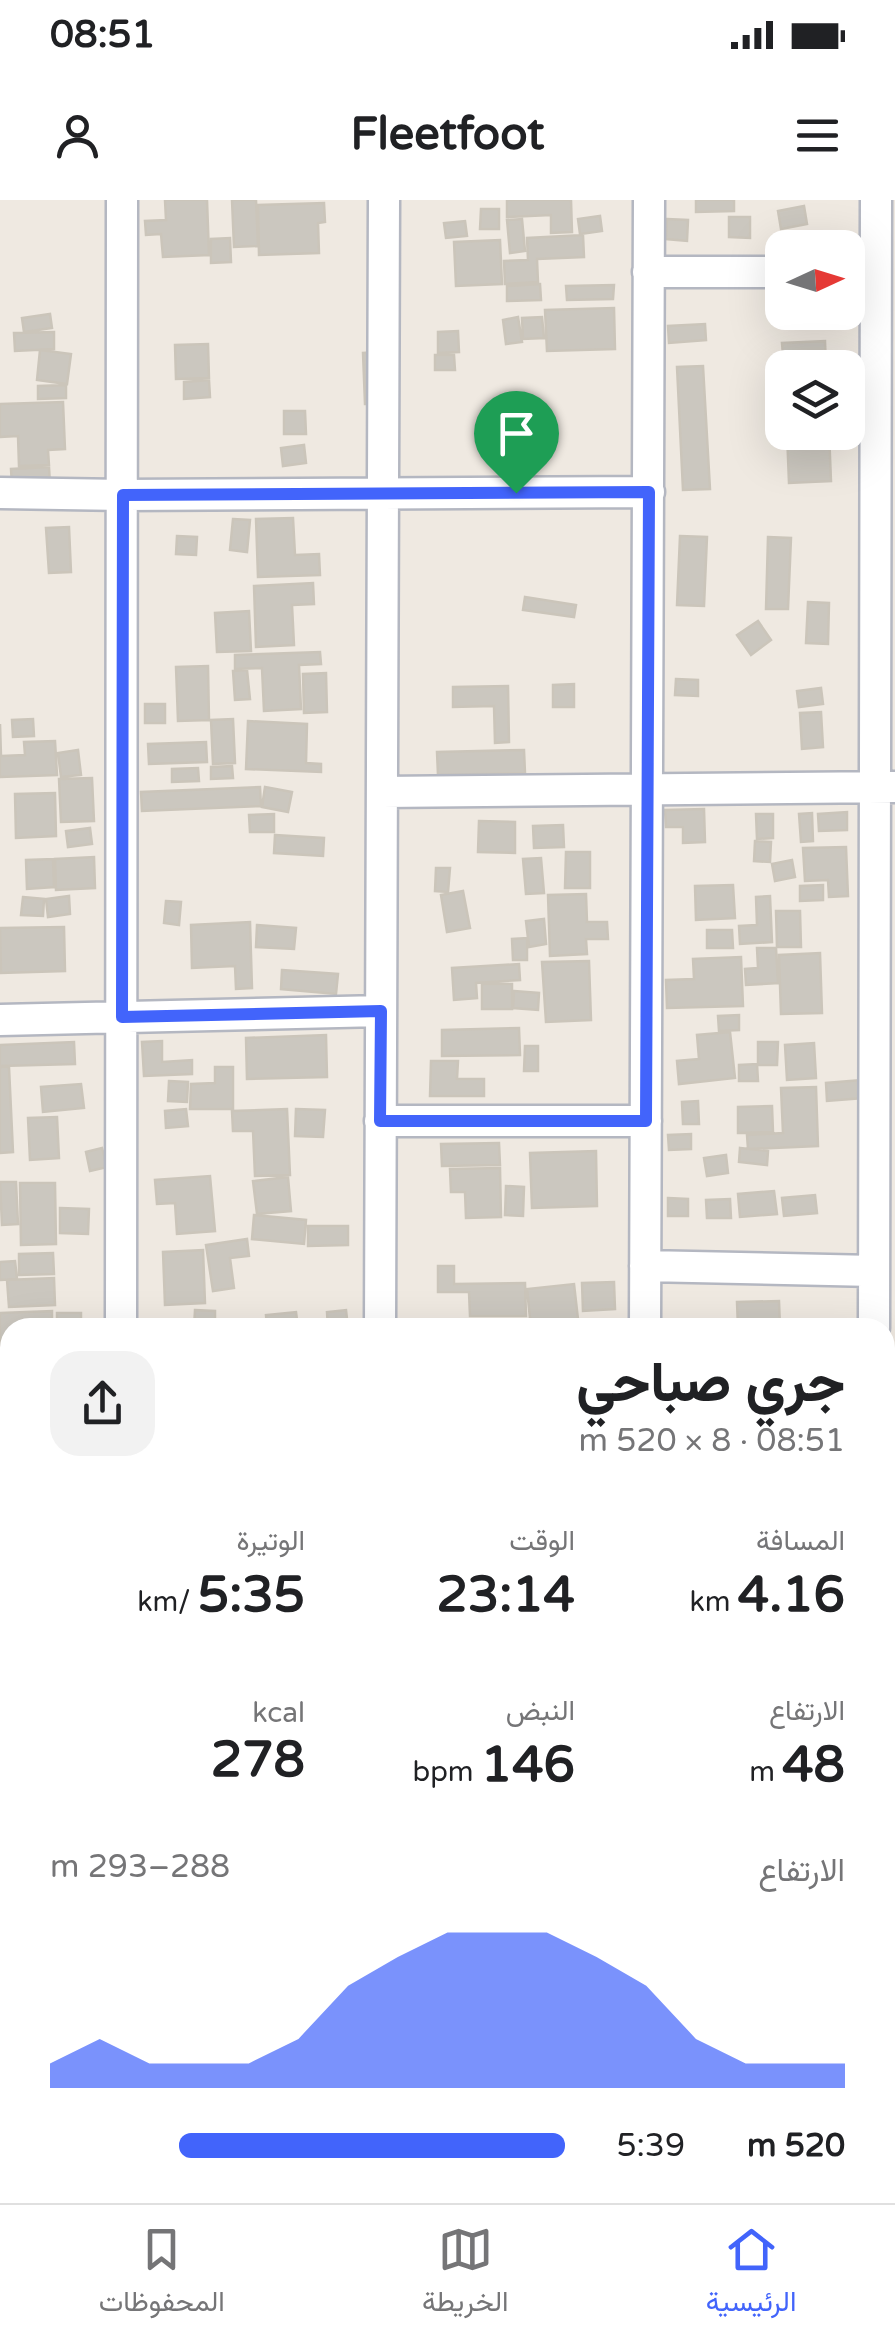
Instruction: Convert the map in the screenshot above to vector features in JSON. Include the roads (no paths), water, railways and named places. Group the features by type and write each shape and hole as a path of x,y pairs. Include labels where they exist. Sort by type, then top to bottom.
{"street":[{"path":"121,1318 122,200"},
{"path":"380,1318 384,200"},
{"path":"645,1318 649,200"},
{"path":"874,1318 886,787 873,272 876,200"},
{"path":"648,272 765,272"},
{"path":"0,493 649,492"},
{"path":"382,792 886,787"},
{"path":"0,1020 381,1011"},
{"path":"380,1121 646,1121"},
{"path":"645,1266 874,1271"}]}
